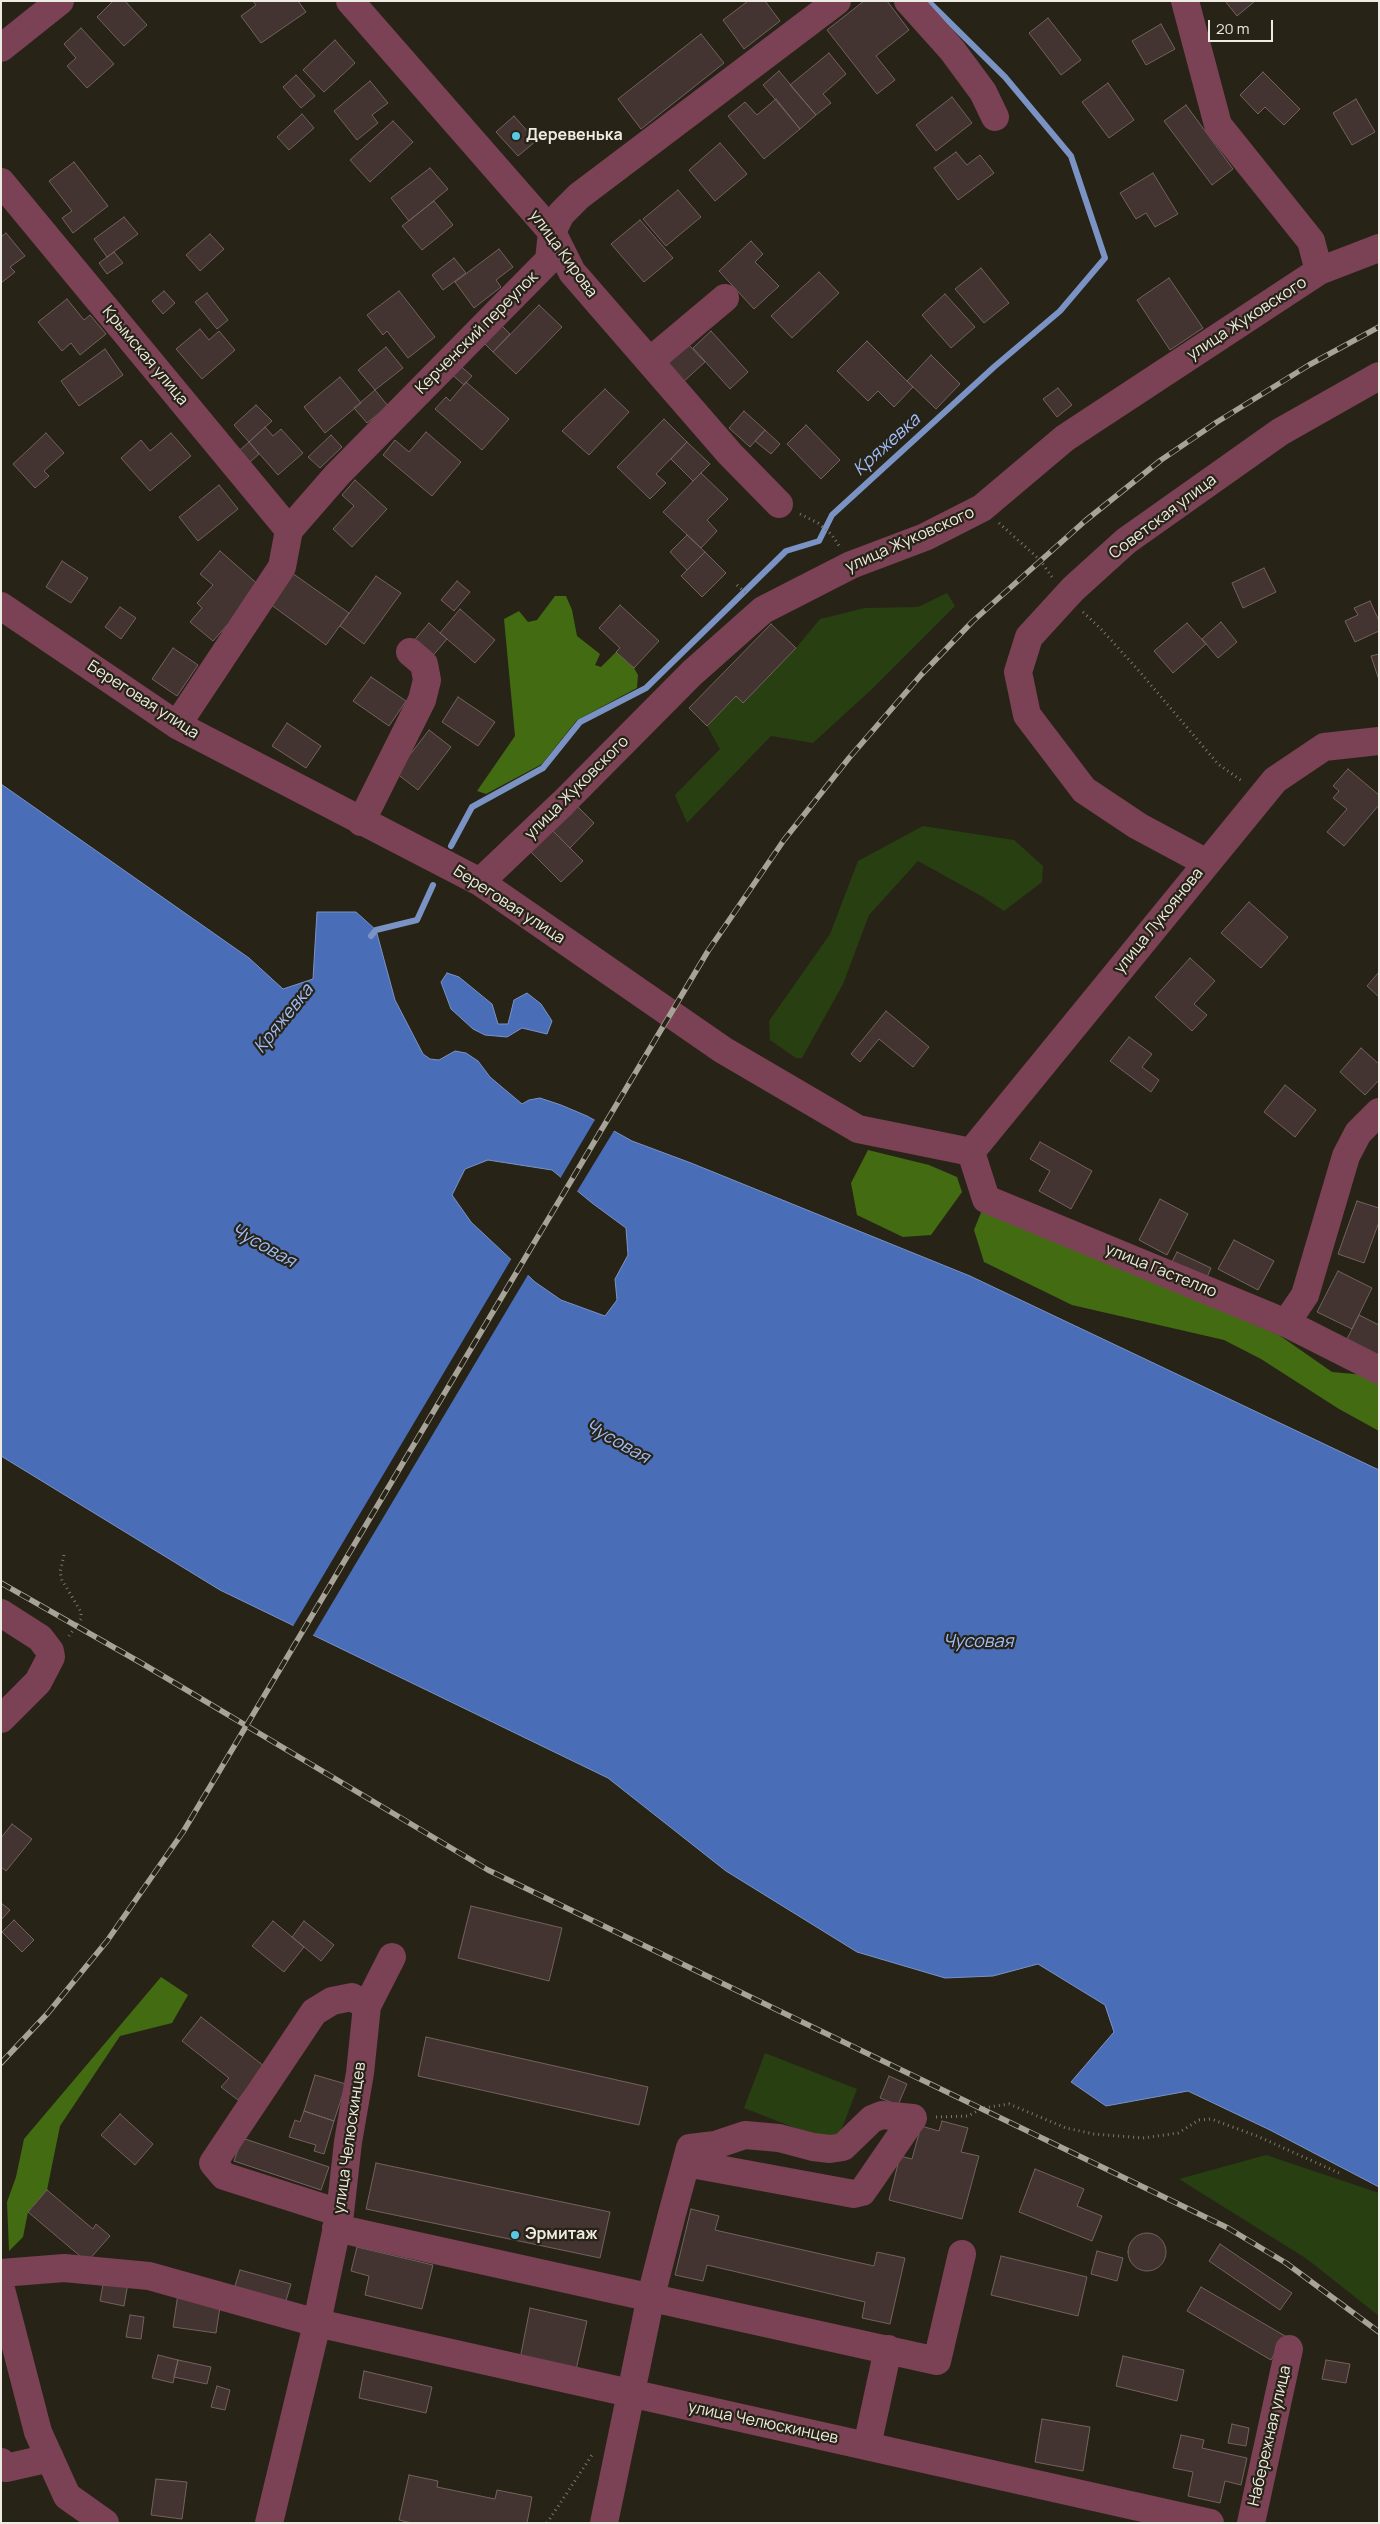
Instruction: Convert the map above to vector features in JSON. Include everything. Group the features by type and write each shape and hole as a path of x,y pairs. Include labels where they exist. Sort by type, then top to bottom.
{"street":[{"path":"1,48 60,1"},
{"name":"улица Кирова","path":"350,1 552,232 572,272 730,454 779,504"},
{"name":"Керченский переулок","path":"289,530 337,475 400,410 534,278 549,260 552,232 561,214 579,196 837,1"},
{"path":"908,1 952,50 983,92 995,117"},
{"path":"1185,1 1218,125 1311,241 1319,271"},
{"name":"Крымская улица","path":"1,182 289,530"},
{"name":"улица Жуковского","path":"480,882 563,803 692,674 764,610 851,565 925,537 982,508 1065,438 1319,271 1379,248"},
{"path":"650,361 725,298"},
{"name":"Советская улица","path":"1206,863 1138,826 1084,790 1027,715 1018,672 1029,637 1066,597 1126,541 1280,432 1379,376"},
{"path":"176,725 282,567 289,530"},
{"name":"Береговая улица","path":"1,606 176,725 480,882 723,1050 858,1129 971,1152"},
{"path":"361,822 422,700 427,680 424,664 410,652"},
{"name":"улица Лукоянова","path":"971,1152 1275,780 1324,747 1377,744"},
{"path":"1286,1323 1305,1295 1346,1156 1358,1133 1379,1112"},
{"name":"улица Гастелло","path":"971,1152 986,1199 1286,1323 1379,1370"},
{"path":"1,1613 40,1638 50,1651 51,1657 38,1682 1,1719"},
{"name":"улица Челюскинцев","path":"269,2523 317,2323 338,2220 348,2142 360,2073 367,2006 392,1957"},
{"path":"367,2006 352,1997 332,2001 314,2012 213,2163 224,2176 338,2220 651,2296 937,2361 962,2254"},
{"path":"604,2523 651,2296 686,2163 690,2148 702,2148 745,2135 778,2138 830,2149 844,2147 872,2119 882,2115 913,2118 862,2192 854,2194 686,2163"},
{"path":"1,2273 64,2268 149,2276 317,2323"},
{"path":"1,2289 7,2346 38,2432 67,2496 104,2523"},
{"name":"улица Челюскинцев","path":"317,2323 1210,2523"},
{"path":"866,2446 888,2349"},
{"name":"Набережная улица","path":"1250,2523 1290,2350"},
{"path":"3,2466 50,2458"}],"path":[{"path":"982,508 1040,560"},
{"path":"818,523 832,535"},
{"path":"738,585 750,598"},
{"path":"1066,597 1101,629 1218,764 1262,796"},
{"path":"51,1657 81,1619 78,1605 62,1580 60,1572 64,1555"},
{"path":"913,2118 968,2116 983,2108 1009,2104 1077,2131 1143,2138 1178,2133 1199,2120 1211,2119 1257,2136 1339,2173"},
{"path":"547,2523 595,2450"}],"green space":[{"path":"947,593 955,606 873,688 813,743 771,736 687,823 675,795 720,749 707,726 736,696 796,648 820,619 865,608 918,607"},
{"path":"555,596 566,596 572,610 577,636 600,654 595,665 601,667 616,652 634,668 638,675 637,688 577,720 542,764 486,794 477,791 515,736 504,619 519,611 528,622 537,620"},
{"path":"923,826 1014,840 1043,866 1042,882 1004,911 983,897 918,861 869,915 843,984 802,1058 796,1058 770,1040 769,1021 830,934 858,861"},
{"path":"868,1150 929,1165 957,1177 962,1192 931,1235 903,1237 857,1215 851,1183"},
{"path":"982,1210 1279,1335 1332,1372 1365,1375 1379,1382 1379,1431 1339,1409 1261,1359 1224,1340 1072,1305 984,1262 974,1230"},
{"path":"161,1977 188,1995 172,2023 120,2036 60,2126 47,2190 28,2212 23,2237 9,2251 7,2202 16,2177 24,2139"},
{"path":"765,2053 857,2089 836,2144 744,2108"},
{"path":"1266,2155 1379,2193 1379,2316 1307,2259 1179,2179"}],"water":[{"name":"Чусовая","path":"1,784 249,958 283,989 313,979 317,912 356,912 376,930 395,1000 423,1054 430,1059 439,1060 455,1051 466,1053 478,1061 490,1077 522,1104 529,1100 540,1098 561,1105 587,1116 632,1141 970,1276 1379,1470 1379,2187 1270,2130 1188,2091 1106,2106 1071,2082 1114,2032 1105,2005 1038,1964 993,1976 945,1978 857,1952 726,1871 608,1778 220,1590 1,1456","holes":["488,1160 552,1170 626,1228 628,1255 615,1279 617,1300 605,1316 561,1300 535,1282 471,1222 452,1195 465,1169"]},
{"path":"447,973 459,977 492,1004 498,1024 508,1024 514,1000 527,993 541,1004 552,1021 547,1034 522,1028 507,1037 485,1035 473,1029 451,1009 441,982"}],"pier":[{"path":"596,1118 615,1129 576,1193 560,1179"},
{"path":"512,1258 529,1273 312,1637 292,1628"}],"building":[{"path":"113,1 125,1 147,25 124,46 97,17"},
{"path":"253,1 298,1 306,12 261,43 241,16 256,5"},
{"path":"748,1 765,1 780,21 744,49 723,20"},
{"path":"864,1 887,1 909,30 876,56 895,80 877,94 827,30"},
{"path":"1225,1 1255,1 1237,16"},
{"path":"1048,18 1081,60 1061,75 1029,33"},
{"path":"1161,24 1175,49 1146,65 1132,41"},
{"path":"81,28 114,64 87,88 67,66 76,58 64,44"},
{"path":"701,34 724,63 641,129 618,99"},
{"path":"335,40 355,63 324,92 303,70"},
{"path":"829,53 846,74 823,94 831,103 816,115 790,85"},
{"path":"779,71 816,115 800,129 763,85"},
{"path":"1263,72 1300,109 1284,125 1265,107 1258,114 1240,95"},
{"path":"296,75 315,96 301,108 283,87"},
{"path":"370,81 388,103 372,115 378,123 357,140 334,111"},
{"path":"1108,83 1134,120 1109,138 1082,102"},
{"path":"952,97 972,123 936,151 916,125"},
{"path":"776,99 800,129 764,159 728,116 745,102 757,115"},
{"path":"1356,99 1375,132 1352,145 1333,113"},
{"path":"1186,105 1233,169 1212,185 1164,121"},
{"path":"302,114 314,128 289,150 277,137"},
{"name":"Деревенька","path":"514,116 536,141 518,156 496,132"},
{"path":"393,121 413,142 370,182 350,160"},
{"path":"720,143 747,174 715,201 689,170"},
{"path":"956,152 967,165 980,155 994,173 958,200 934,168"},
{"path":"74,162 108,206 73,233 62,218 72,211 49,181"},
{"path":"430,168 448,189 409,221 391,198"},
{"path":"1153,173 1178,214 1155,227 1146,213 1136,219 1120,193"},
{"path":"678,190 701,217 666,246 643,219"},
{"path":"434,201 453,225 422,250 402,226"},
{"path":"124,217 138,234 107,257 94,239"},
{"path":"640,220 673,258 644,282 611,244"},
{"path":"6,233 25,256 10,267 15,272 1,283 1,237"},
{"path":"210,234 224,249 200,271 186,255"},
{"path":"751,241 763,254 755,262 779,286 754,309 719,271"},
{"path":"499,249 513,267 496,280 501,287 474,308 455,282"},
{"path":"114,252 123,263 107,274 99,263"},
{"path":"454,258 466,273 443,290 432,275"},
{"path":"981,268 1009,303 984,323 955,289"},
{"path":"819,272 839,293 792,338 771,316"},
{"path":"1169,278 1203,328 1170,350 1137,300"},
{"path":"164,291 175,303 163,314 152,301"},
{"path":"399,291 435,337 408,358 387,331 383,335 367,315"},
{"path":"207,293 228,320 217,329 195,302"},
{"path":"945,294 975,327 951,348 922,315"},
{"path":"67,299 84,320 90,315 106,334 80,355 71,343 62,351 38,322"},
{"path":"539,305 562,327 516,374 493,352"},
{"path":"500,324 510,334 493,352 483,342"},
{"path":"200,329 209,340 219,331 235,350 202,379 176,349"},
{"path":"711,331 748,372 730,389 693,348"},
{"path":"867,341 913,387 894,407 878,391 868,401 837,371"},
{"path":"687,343 705,362 682,383 664,364"},
{"path":"386,347 403,368 375,390 358,370"},
{"path":"105,349 123,375 79,406 61,381"},
{"path":"931,355 960,384 936,409 907,381"},
{"path":"457,363 472,376 464,385 449,372"},
{"path":"340,377 361,403 325,433 304,407"},
{"path":"466,382 509,419 482,450 435,409 446,397 450,401"},
{"path":"1058,388 1072,405 1057,417 1043,399"},
{"path":"605,389 629,412 589,455 562,431"},
{"path":"375,390 388,406 367,423 354,408"},
{"path":"256,405 272,421 249,442 234,425"},
{"path":"744,411 765,430 750,447 729,428"},
{"path":"664,419 687,442 656,474 666,483 650,499 617,467"},
{"path":"806,425 840,460 821,479 787,444"},
{"path":"265,427 273,436 281,429 303,453 278,475 249,442"},
{"path":"765,430 780,444 771,454 755,441"},
{"path":"426,432 461,462 432,496 383,455 395,440 409,452"},
{"path":"46,433 64,453 44,471 49,476 35,488 13,464"},
{"path":"171,433 191,456 150,491 121,458 141,440 150,451"},
{"path":"331,435 342,447 320,468 308,457"},
{"path":"249,442 259,454 250,462 240,450"},
{"path":"687,442 710,464 693,481 671,459"},
{"path":"701,473 728,499 707,520 717,531 701,548 663,512"},
{"path":"355,480 387,509 352,547 333,529 354,506 342,495"},
{"path":"219,485 238,509 198,541 179,517"},
{"path":"687,535 705,552 687,570 670,552"},
{"path":"220,551 261,587 213,641 190,622 202,608 197,603 213,585 200,574"},
{"path":"705,552 726,573 702,597 681,576"},
{"path":"62,561 88,578 71,603 46,587"},
{"path":"1264,568 1276,592 1243,608 1232,583"},
{"path":"292,573 349,613 326,645 270,604"},
{"path":"376,576 401,593 364,644 340,626"},
{"path":"457,581 470,592 454,611 441,600"},
{"path":"1370,601 1379,621 1379,631 1355,642 1345,621 1358,615 1354,608"},
{"path":"620,605 659,641 634,668 616,652 620,648 599,628"},
{"path":"120,607 136,618 121,639 105,627"},
{"path":"460,609 495,640 475,663 440,633"},
{"path":"1221,622 1237,642 1218,658 1202,639"},
{"path":"429,623 447,639 430,659 412,643"},
{"path":"1187,623 1206,644 1173,673 1154,651"},
{"path":"771,624 796,648 743,703 736,696 707,726 689,708"},
{"path":"173,648 198,665 177,696 152,679"},
{"path":"1379,654 1379,680 1371,656"},
{"path":"371,677 406,701 389,726 353,701"},
{"path":"458,697 495,722 478,746 442,722"},
{"path":"287,723 321,746 306,768 272,746"},
{"path":"429,730 451,747 418,790 396,773"},
{"path":"1348,769 1379,795 1379,805 1344,846 1327,832 1347,809 1333,798 1339,791 1333,786"},
{"path":"577,806 594,823 570,848 552,830"},
{"path":"552,830 583,861 561,882 531,852"},
{"path":"1249,902 1288,937 1261,968 1221,933"},
{"path":"1190,958 1215,981 1194,1004 1207,1015 1192,1031 1155,997"},
{"path":"1379,972 1379,997 1367,986"},
{"path":"886,1011 929,1047 913,1067 879,1039 860,1062 851,1054"},
{"path":"1129,1037 1152,1054 1142,1067 1159,1080 1151,1092 1110,1061"},
{"path":"1361,1048 1379,1064 1379,1080 1365,1095 1340,1072"},
{"path":"1285,1085 1316,1110 1295,1137 1264,1112"},
{"path":"1040,1142 1092,1171 1071,1209 1039,1191 1050,1171 1030,1159"},
{"path":"1160,1199 1188,1214 1167,1255 1139,1240"},
{"path":"1357,1201 1379,1208 1379,1222 1364,1263 1338,1254"},
{"path":"1234,1240 1274,1261 1258,1290 1218,1269"},
{"path":"1177,1252 1211,1268 1204,1284 1169,1268"},
{"path":"1338,1271 1372,1288 1352,1329 1317,1312"},
{"path":"1359,1315 1379,1325 1379,1359 1345,1343"},
{"path":"12,1824 32,1839 6,1871 1,1867 1,1838"},
{"path":"1,1903 10,1910 1,1920"},
{"path":"471,1906 562,1928 549,1981 458,1958"},
{"path":"14,1920 34,1940 22,1952 2,1932"},
{"path":"273,1921 304,1947 284,1972 252,1946"},
{"path":"304,1921 334,1945 321,1961 292,1937"},
{"path":"201,2017 264,2066 238,2100 221,2087 229,2078 182,2041"},
{"path":"426,2037 648,2087 639,2125 418,2076"},
{"path":"315,2075 346,2084 334,2121 304,2111"},
{"path":"889,2076 907,2084 898,2105 880,2098"},
{"path":"304,2111 334,2121 324,2154 314,2151 316,2145 289,2137 295,2120 300,2122"},
{"path":"120,2114 153,2144 135,2165 101,2135"},
{"path":"942,2121 968,2128 961,2152 979,2156 962,2219 889,2200 900,2156 912,2159 921,2126 939,2131"},
{"path":"242,2138 329,2167 321,2190 234,2161"},
{"path":"376,2163 610,2212 600,2258 366,2209"},
{"path":"1035,2169 1084,2189 1077,2206 1102,2216 1092,2241 1019,2212"},
{"path":"47,2190 93,2229 96,2224 110,2236 87,2262 28,2212"},
{"path":"691,2209 719,2216 715,2230 874,2266 877,2252 905,2258 890,2324 862,2318 865,2302 707,2265 703,2281 675,2275"},
{"path":"1147,2233 1160,2239 1166,2252 1160,2265 1147,2271 1134,2265 1128,2252 1134,2239"},
{"path":"1220,2244 1292,2293 1280,2310 1209,2261"},
{"path":"357,2247 433,2265 422,2309 365,2295 369,2276 351,2271"},
{"path":"1097,2251 1123,2258 1117,2281 1091,2274"},
{"path":"1001,2256 1087,2277 1078,2316 991,2295"},
{"path":"240,2270 291,2284 285,2304 234,2289"},
{"path":"104,2279 128,2283 124,2306 100,2301"},
{"path":"1201,2287 1285,2336 1271,2360 1187,2311"},
{"path":"178,2294 221,2300 216,2333 173,2327"},
{"path":"530,2308 587,2321 576,2370 520,2359"},
{"path":"130,2315 144,2317 141,2339 126,2337"},
{"path":"158,2355 178,2360 173,2383 152,2378"},
{"path":"1123,2356 1184,2370 1177,2401 1116,2386"},
{"path":"178,2360 211,2367 207,2384 174,2377"},
{"path":"1326,2360 1350,2364 1346,2383 1322,2379"},
{"path":"364,2371 432,2387 426,2413 359,2398"},
{"path":"217,2386 230,2390 225,2410 211,2407"},
{"path":"1042,2419 1090,2427 1083,2471 1035,2462"},
{"path":"1232,2424 1249,2428 1246,2446 1228,2443"},
{"path":"1181,2435 1204,2440 1202,2448 1247,2458 1241,2485 1225,2481 1220,2503 1188,2496 1193,2472 1173,2468"},
{"path":"409,2475 438,2481 437,2487 495,2499 497,2490 532,2497 527,2523 412,2523 399,2520"},
{"path":"156,2479 187,2482 182,2519 151,2515"}],"waterway":[{"name":"Кряжевка","path":"451,846 472,807 543,768 580,722 646,688 786,551 819,541 832,515 994,367 1060,311 1105,258 1071,156 1005,77 928,1"},
{"name":"Кряжевка","path":"371,936 376,930 417,920 433,885"}],"railway":[{"path":"1,2063 48,2013 107,1941 183,1832 708,951 784,840 849,758 921,675 973,621 1085,521 1161,460 1217,422 1309,365 1379,327"},
{"path":"1,1583 143,1664 488,1870 1228,2228 1286,2263 1379,2332"}],"place":[{"name":"Деревенька","path":"516,136"},
{"name":"Эрмитаж","path":"515,2235"}]}
